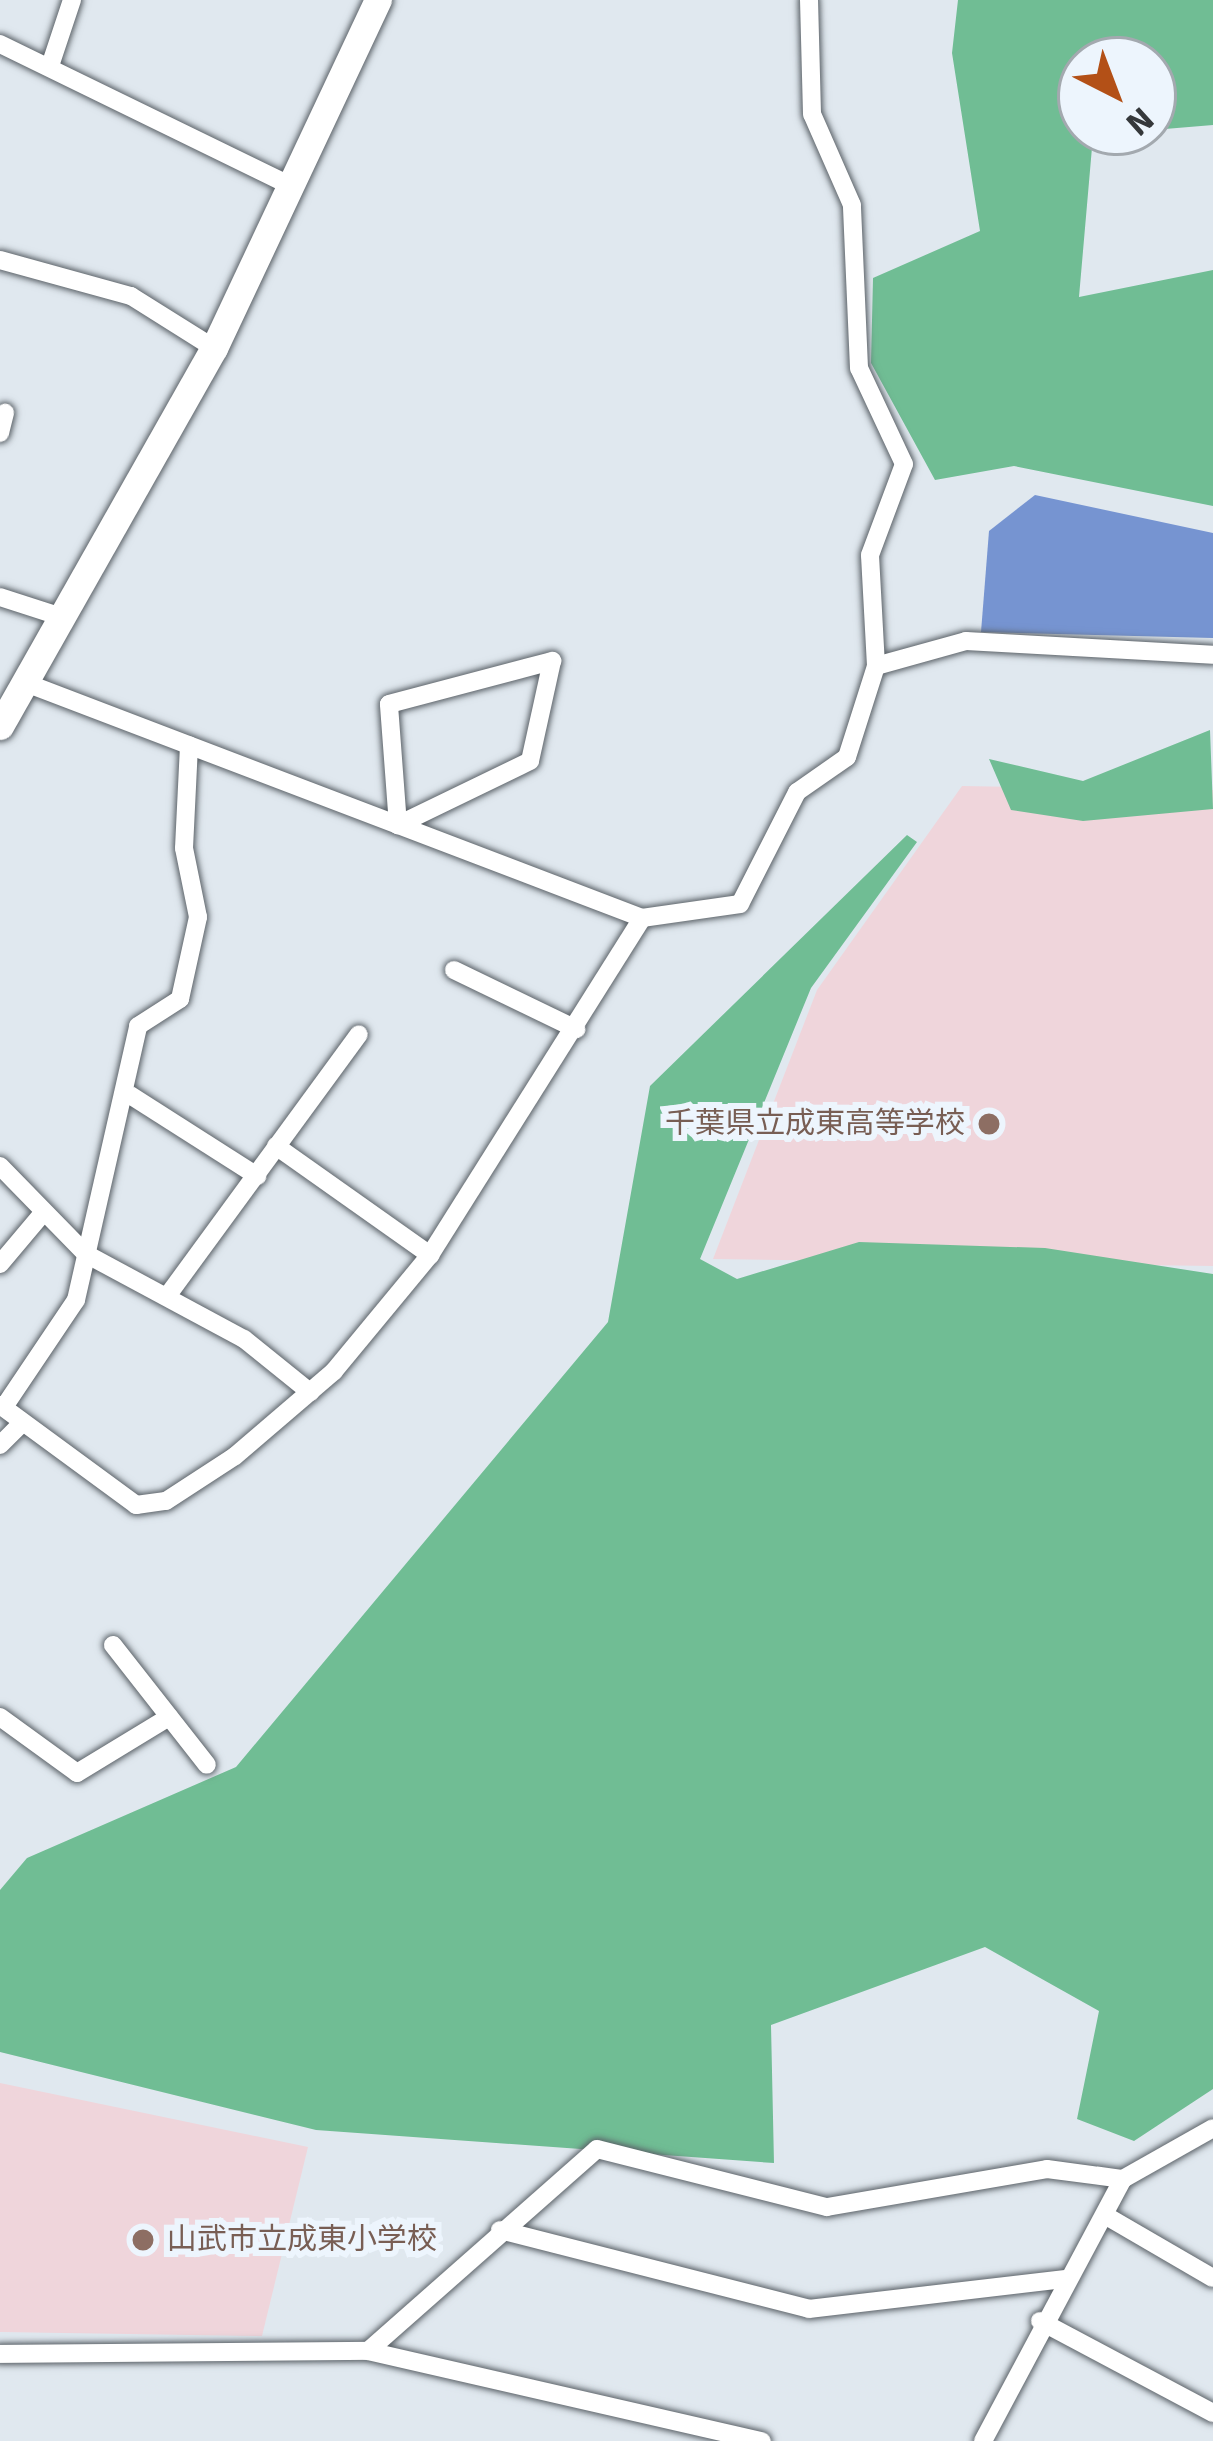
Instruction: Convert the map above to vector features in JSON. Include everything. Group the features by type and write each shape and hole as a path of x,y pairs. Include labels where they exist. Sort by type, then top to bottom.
{"street":[{"path":"50,66 72,0"},
{"path":"0,726 214,348 378,0"},
{"path":"26,682 643,918 740,904 796,792 848,757 876,666 869,555 904,464 859,368 853,205 812,114 809,0"},
{"path":"0,44 293,187"},
{"path":"0,260 131,296 214,348"},
{"path":"0,433 5,412"},
{"path":"0,597 62,617"},
{"path":"876,666 966,640 1213,655"},
{"path":"552,661 530,761 398,825 389,704 552,661"},
{"path":"189,745 184,848 198,917 180,999 138,1026 130,1095 76,1300 2,1406 136,1505 166,1501 235,1456 310,1392 430,1255 643,918"},
{"path":"454,970 576,1029"},
{"path":"168,1295 359,1034"},
{"path":"130,1095 257,1176"},
{"path":"276,1146 430,1255"},
{"path":"0,1166 86,1254 168,1295 310,1392"},
{"path":"0,1264 44,1213"},
{"path":"0,1445 22,1423"},
{"path":"113,1646 207,1765"},
{"path":"0,1717 77,1773 169,1717"},
{"path":"368,2351 597,2149 827,2206 1047,2169 1123,2179 1213,2128"},
{"path":"983,2441 1040,2321 1108,2217 1123,2179"},
{"path":"1108,2217 1213,2278"},
{"path":"500,2230 809,2309 1065,2278"},
{"path":"1040,2321 1213,2413"},
{"path":"0,2354 368,2351 762,2441"}],"shaded area":[{"name":"千葉県立成東高等学校","path":"962,786 1213,790 1213,1266 713,1259 817,990"},
{"name":"山武市立成東小学校","path":"0,2083 308,2147 262,2336 0,2332"}],"green space":[{"path":"958,0 1213,0 1213,125 1177,128 1177,36 1057,36 1057,156 1091,156 1079,297 1213,270 1213,506 1014,466 935,480 871,363 873,278 980,231 952,53"},
{"path":"1210,730 1213,809 1083,821 1011,810 989,759 1083,781"},
{"path":"907,835 917,842 811,988 700,1259 737,1279 859,1242 1045,1248 1213,1274 1213,2089 1134,2141 1077,2119 1099,2011 985,1947 771,2025 774,2163 316,2130 0,2052 0,1890 27,1858 236,1767 608,1322 650,1086"}],"water":[{"path":"1035,495 1213,533 1213,638 981,632 989,531"}],"place":[{"name":"千葉県立成東高等学校","path":"989,1124"},
{"name":"山武市立成東小学校","path":"143,2240"}]}
